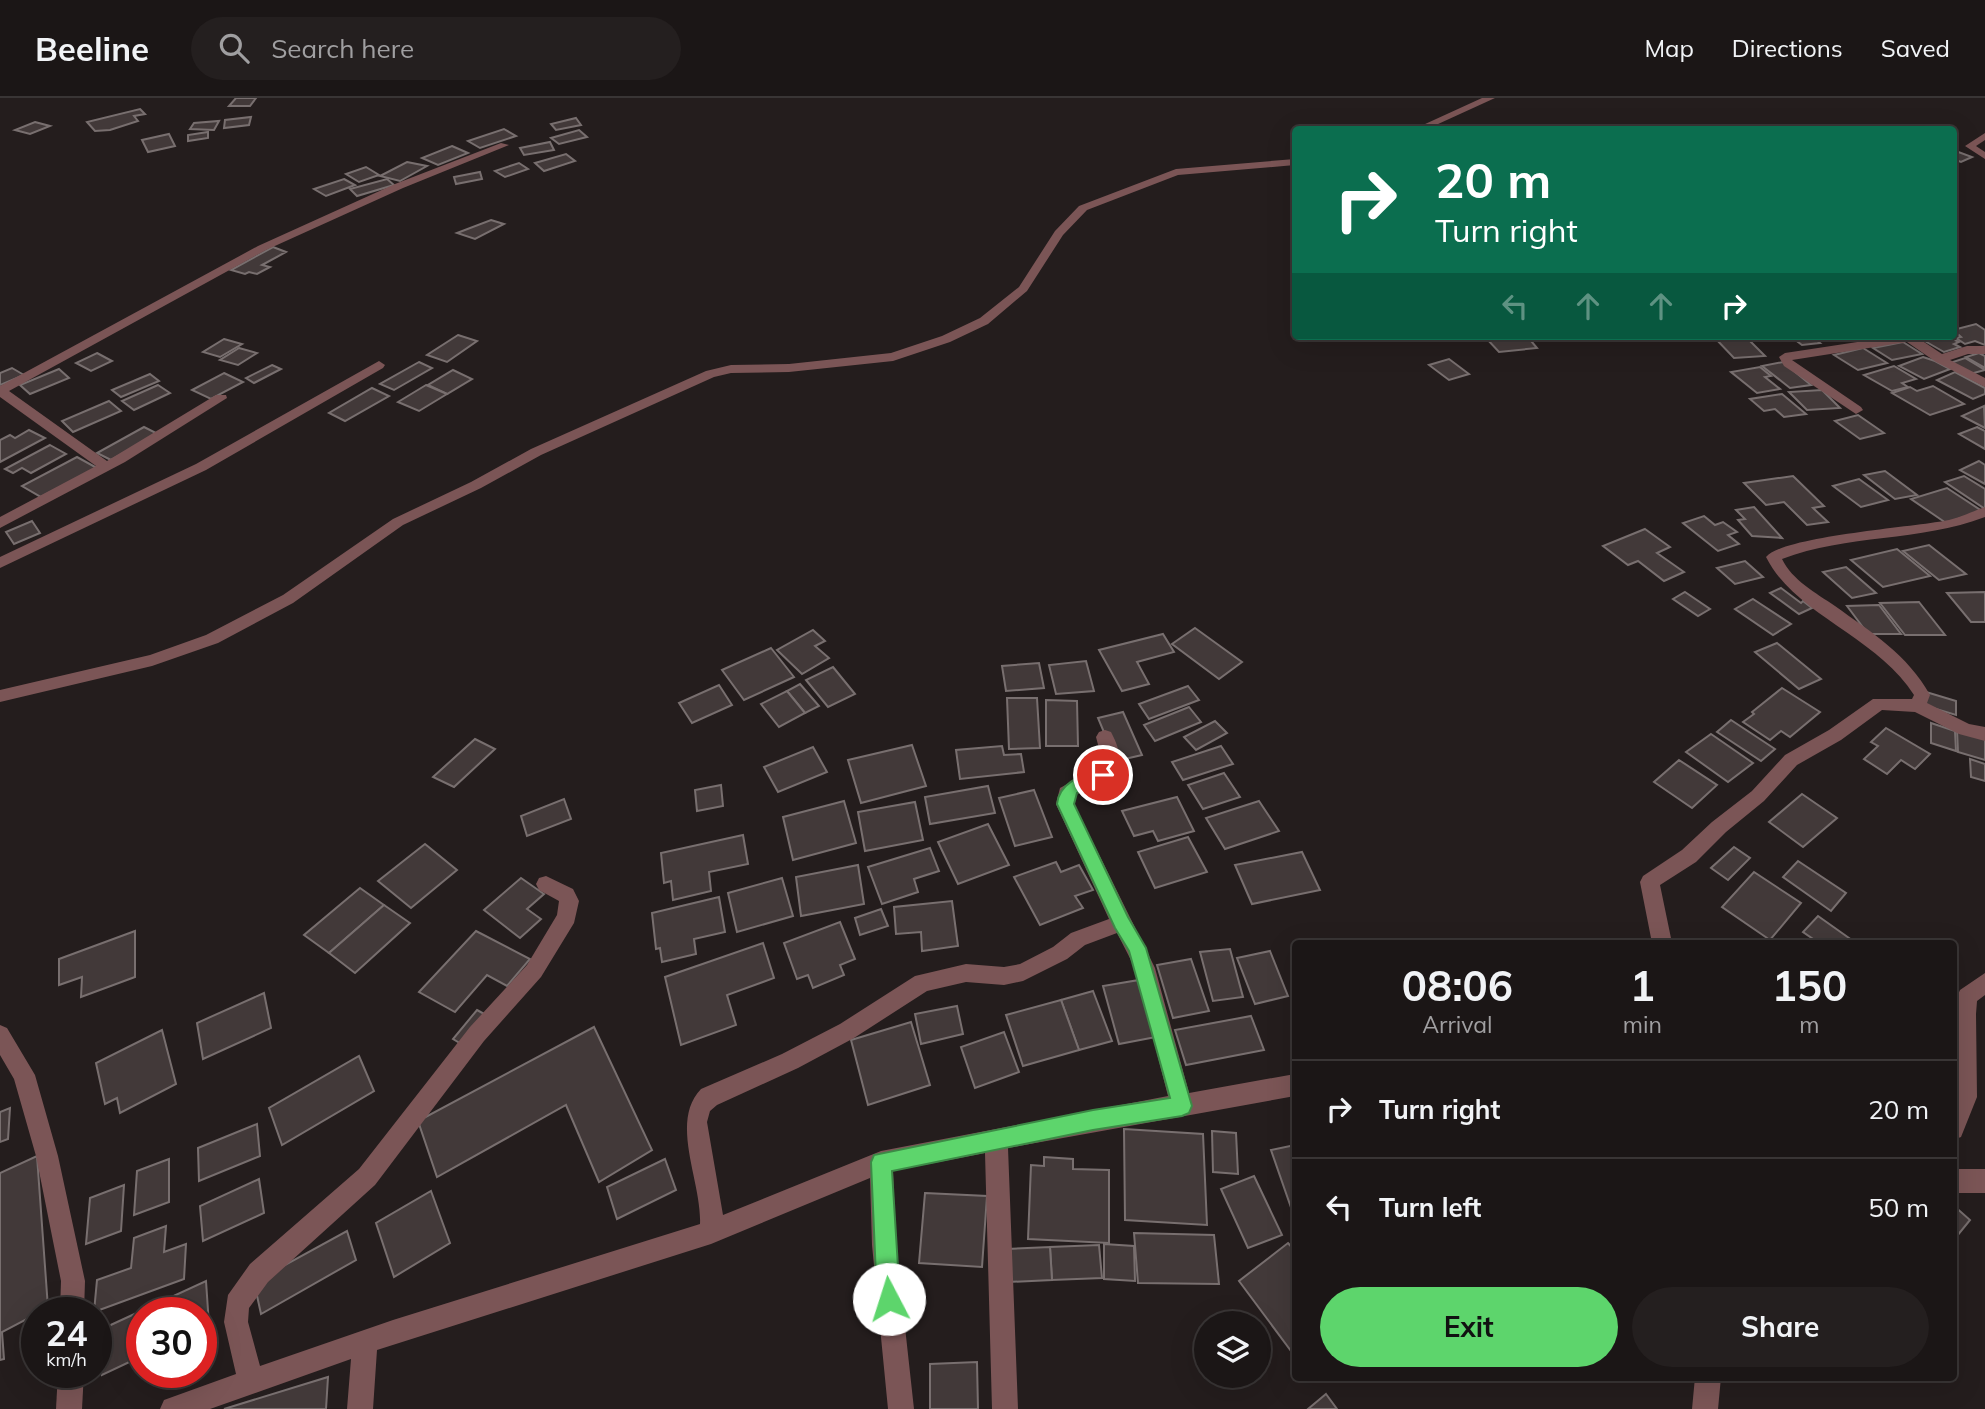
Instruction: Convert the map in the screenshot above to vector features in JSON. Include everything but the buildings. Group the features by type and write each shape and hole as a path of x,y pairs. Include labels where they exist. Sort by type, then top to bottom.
{"street":[{"path":"1425,126 1490,98"},
{"path":"1985,136 1970,146 1985,156"},
{"path":"105,466 2,390 262,248 400,186 505,145"},
{"path":"0,696 152,660 212,639 288,599 398,522 477,485 536,452 710,374 732,369 789,368 881,359 946,339 984,321 1023,289 1059,233 1083,208 1137,186 1195,169 1292,162"},
{"path":"1856,410 1788,363 1785,356 1889,340"},
{"path":"1912,340 1940,359 1985,383"},
{"path":"1940,359 1967,350 1985,349"},
{"path":"0,563 201,467 379,365"},
{"path":"0,523 221,398"},
{"path":"1919,706 1922,695 1910,674 1870,637 1805,594 1777,568 1773,558 1791,550 1862,536 1954,524 1985,512"},
{"path":"1661,940 1650,882 1689,856 1718,827 1758,796 1791,760 1835,735 1879,703 1919,706 1965,729 1985,734"},
{"path":"1105,737 1111,760 1109,769 1093,780 1072,788 1066,793 1065,804 1121,923 1137,948 1182,1106"},
{"path":"251,1383 236,1322 237,1304 259,1273 368,1177 477,1034 534,971 558,936 569,909 566,895 546,884"},
{"path":"711,1232 712,1209 696,1122 701,1105 709,1097 790,1061 846,1031 922,983 966,972 1004,976 1023,972 1060,953 1078,939 1121,923"},
{"path":"1957,1122 1963,1112 1968,1087 1964,1041 1967,997 1985,982"},
{"path":"0,1035 24,1075 47,1156 73,1281 72,1297"},
{"path":"173,1409 365,1342 711,1232 881,1162 1292,1086"},
{"path":"996,1139 1005,1409"},
{"path":"881,1162 884,1245 901,1409"},
{"path":"1957,1181 1985,1181"},
{"path":"360,1409 365,1342"},
{"path":"1705,1409 1708,1381"},
{"path":"69,1409 70,1388"}],"route":[{"path":"889,1299 881,1162 1093,1120 1182,1106 1137,948 1121,923 1065,804 1066,793 1072,788 1103,775"}]}
